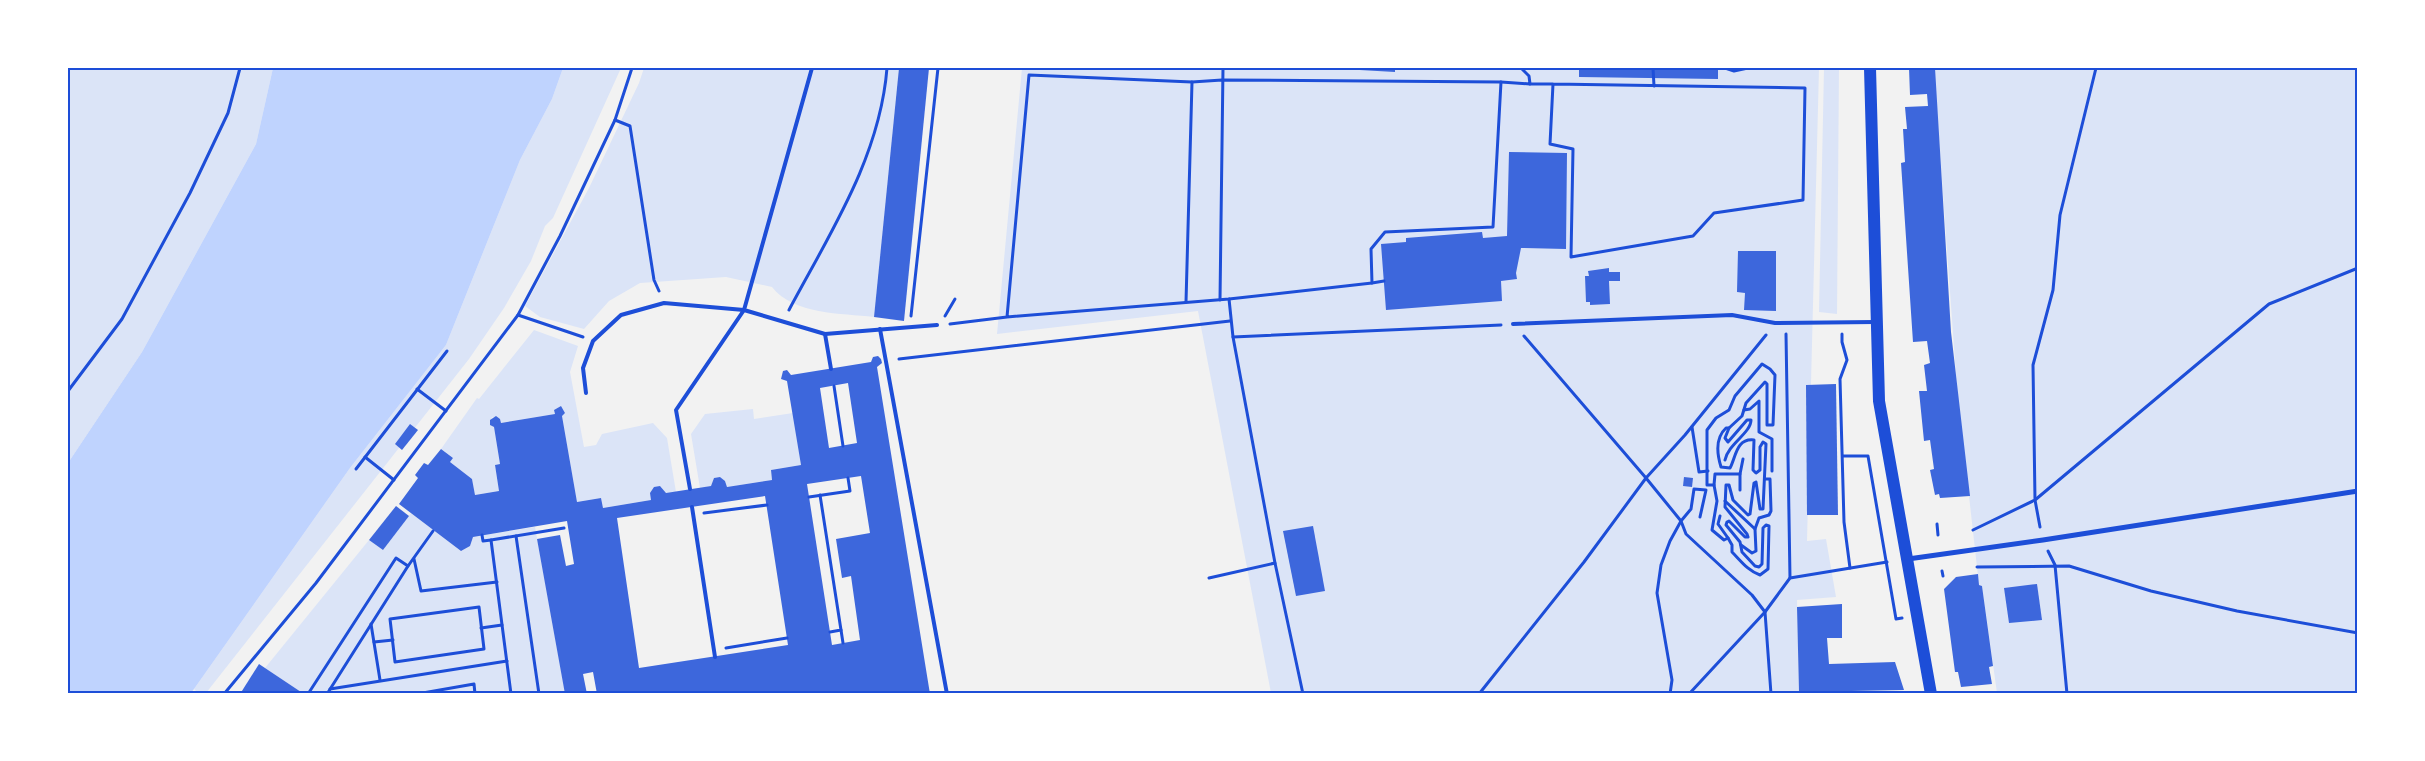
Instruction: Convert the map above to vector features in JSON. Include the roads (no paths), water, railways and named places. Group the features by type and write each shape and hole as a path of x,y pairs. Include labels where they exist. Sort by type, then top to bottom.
{"main road":[{"path":"1870,68 1879,401 1931,694"}],"street":[{"path":"1906,559 2043,540 2358,490"}],"lane":[{"path":"690,490 676,410 744,310 812,68"},
{"path":"586,392 583,368 593,341 621,315 664,303 744,310 825,334 938,325"},
{"path":"1513,324 1732,315 1785,324 1876,322"},
{"path":"880,329 947,694"},
{"path":"825,334 832,369"},
{"path":"692,506 715,657"}],"water":[{"path":"273,68 563,68 552,99 520,160 446,345 350,468 194,689 190,694 68,693 68,463 142,352 256,144"}]}
